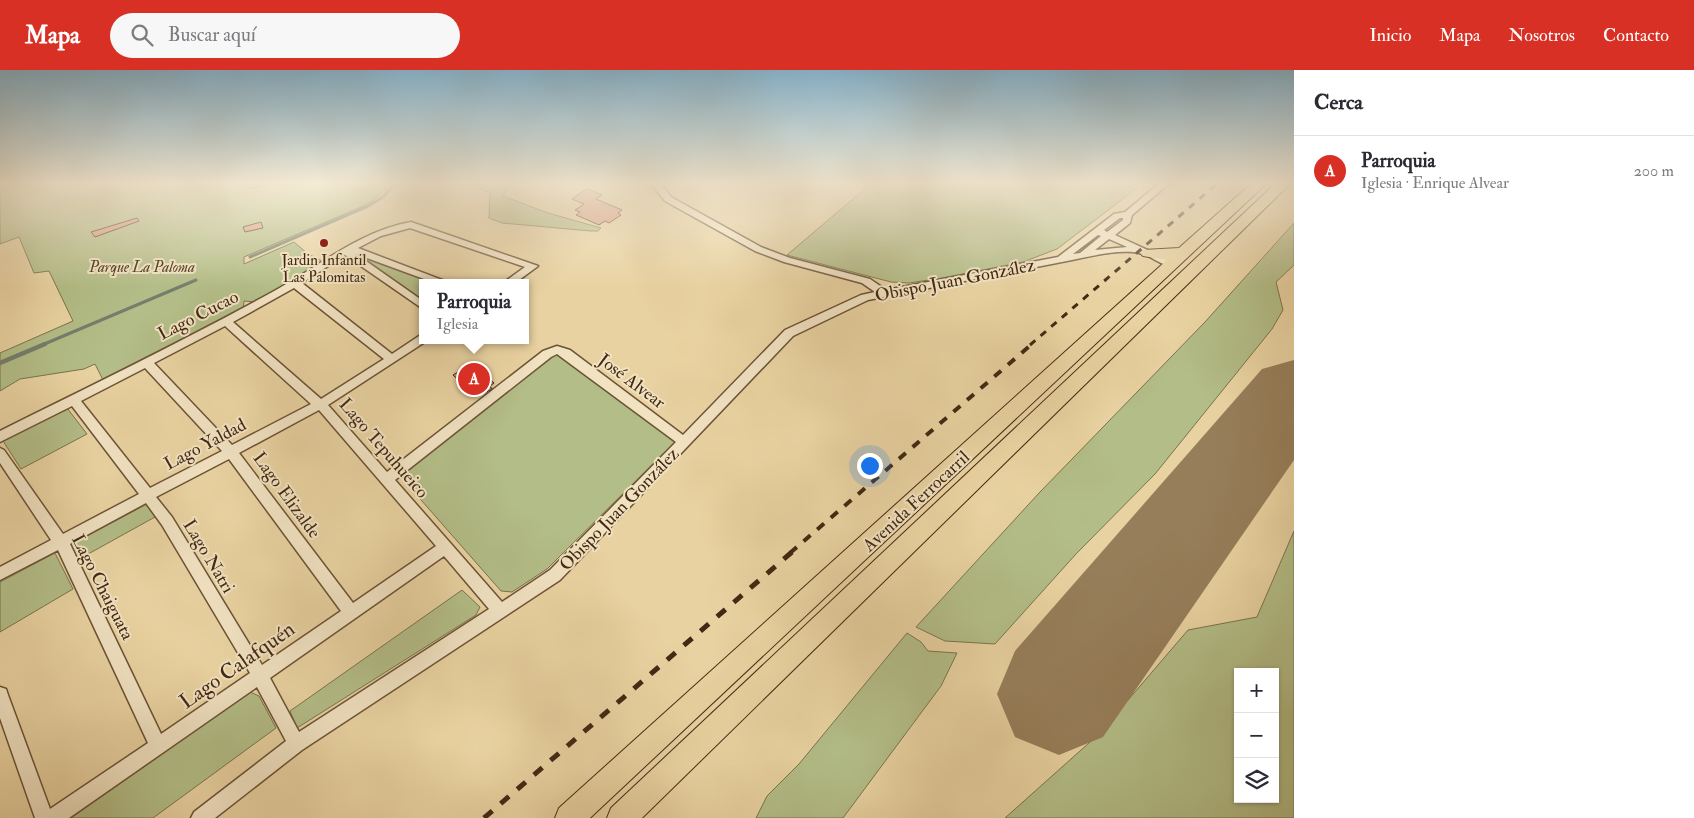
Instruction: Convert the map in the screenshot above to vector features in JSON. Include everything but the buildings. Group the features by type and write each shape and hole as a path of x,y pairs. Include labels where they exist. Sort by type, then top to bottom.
{"main road":[{"name":"Avenida Ferrocarril","path":"570,818 1224,217"},
{"name":"Avenida Ferrocarril","path":"631,812 1249,217"},
{"path":"1145,252 1167,255 1186,252"},
{"path":"1173,264 1192,273"}],"street":[{"path":"700,217 758,249 787,260 866,281 884,293"},
{"path":"1098,231 1116,217"},
{"path":"1108,236 1127,221 1128,217"},
{"name":"Lago Cucao","path":"0,437 296,284 385,231 411,225 533,266 514,279"},
{"name":"Obispo Juan González","path":"1056,260 1098,231 1173,264"},
{"name":"Obispo Juan González","path":"1082,255 1108,236"},
{"path":"349,251 433,279"},
{"path":"349,251 419,303"},
{"name":"Obispo Juan González","path":"200,818 296,744 501,612 559,571 789,333 857,300 884,293 1082,255 1145,252"},
{"path":"296,284 392,359"},
{"name":"Lago Tepuhueico","path":"226,321 320,404 501,612"},
{"name":"Lago Yaldad","path":"0,574 320,404 419,342"},
{"name":"José Alvear","path":"387,480 547,354 557,350 566,353 684,442"},
{"name":"Lago Elizalde","path":"146,362 231,451 351,613"},
{"name":"Lago Natri","path":"73,399 149,495 260,676 296,744"},
{"name":"Lago Chaiguata","path":"0,452 61,542 85,586 158,746"},
{"name":"Lago Calafquén","path":"53,818 446,547"},
{"path":"0,695 44,818"}],"green space":[{"name":"Parque La Paloma","path":"0,217 338,217 244,257 244,264 294,242 308,254 324,262 255,302 244,301 243,310 103,380 95,364 84,369 20,379 0,391 0,353 73,321 49,271 34,273 19,237 0,244"},
{"path":"562,217 601,228 598,231 591,231 502,223 489,218"},
{"path":"832,217 1099,217 1057,249 1023,262 909,283 891,282 787,255"},
{"path":"1294,223 1294,265 1276,282 1283,310 1272,329 1155,474 1076,554 995,644 945,641 916,627 1040,492 1205,322"},
{"path":"360,255 424,279 419,279 419,300 358,256"},
{"path":"553,353 557,353 672,437 675,442 547,569 512,592 501,591 400,476"},
{"path":"67,408 87,434 21,469 3,441"},
{"path":"147,504 155,517 81,558 74,543"},
{"path":"1294,531 1294,818 1005,818 1099,734 1188,630 1257,617"},
{"path":"55,553 73,589 0,632 0,582"},
{"path":"462,590 480,607 476,615 297,728 290,711"},
{"path":"907,633 921,642 928,651 957,653 941,686 843,818 756,818 767,796 799,764"},
{"path":"250,692 259,696 276,728 153,818 71,818"}],"waterway":[{"path":"250,257 343,217"},
{"path":"42,345 196,280"},
{"path":"0,363 45,344"}],"runway":[{"path":"1059,694 1294,392"}],"railway":[{"path":"1030,345 1179,217"},
{"path":"790,553 1032,344"},
{"path":"484,818 792,552"}],"place":[{"name":"Jardin Infantil Las Palomitas","path":"324,243"},
{"name":"Parroquia","path":"474,379"}]}
